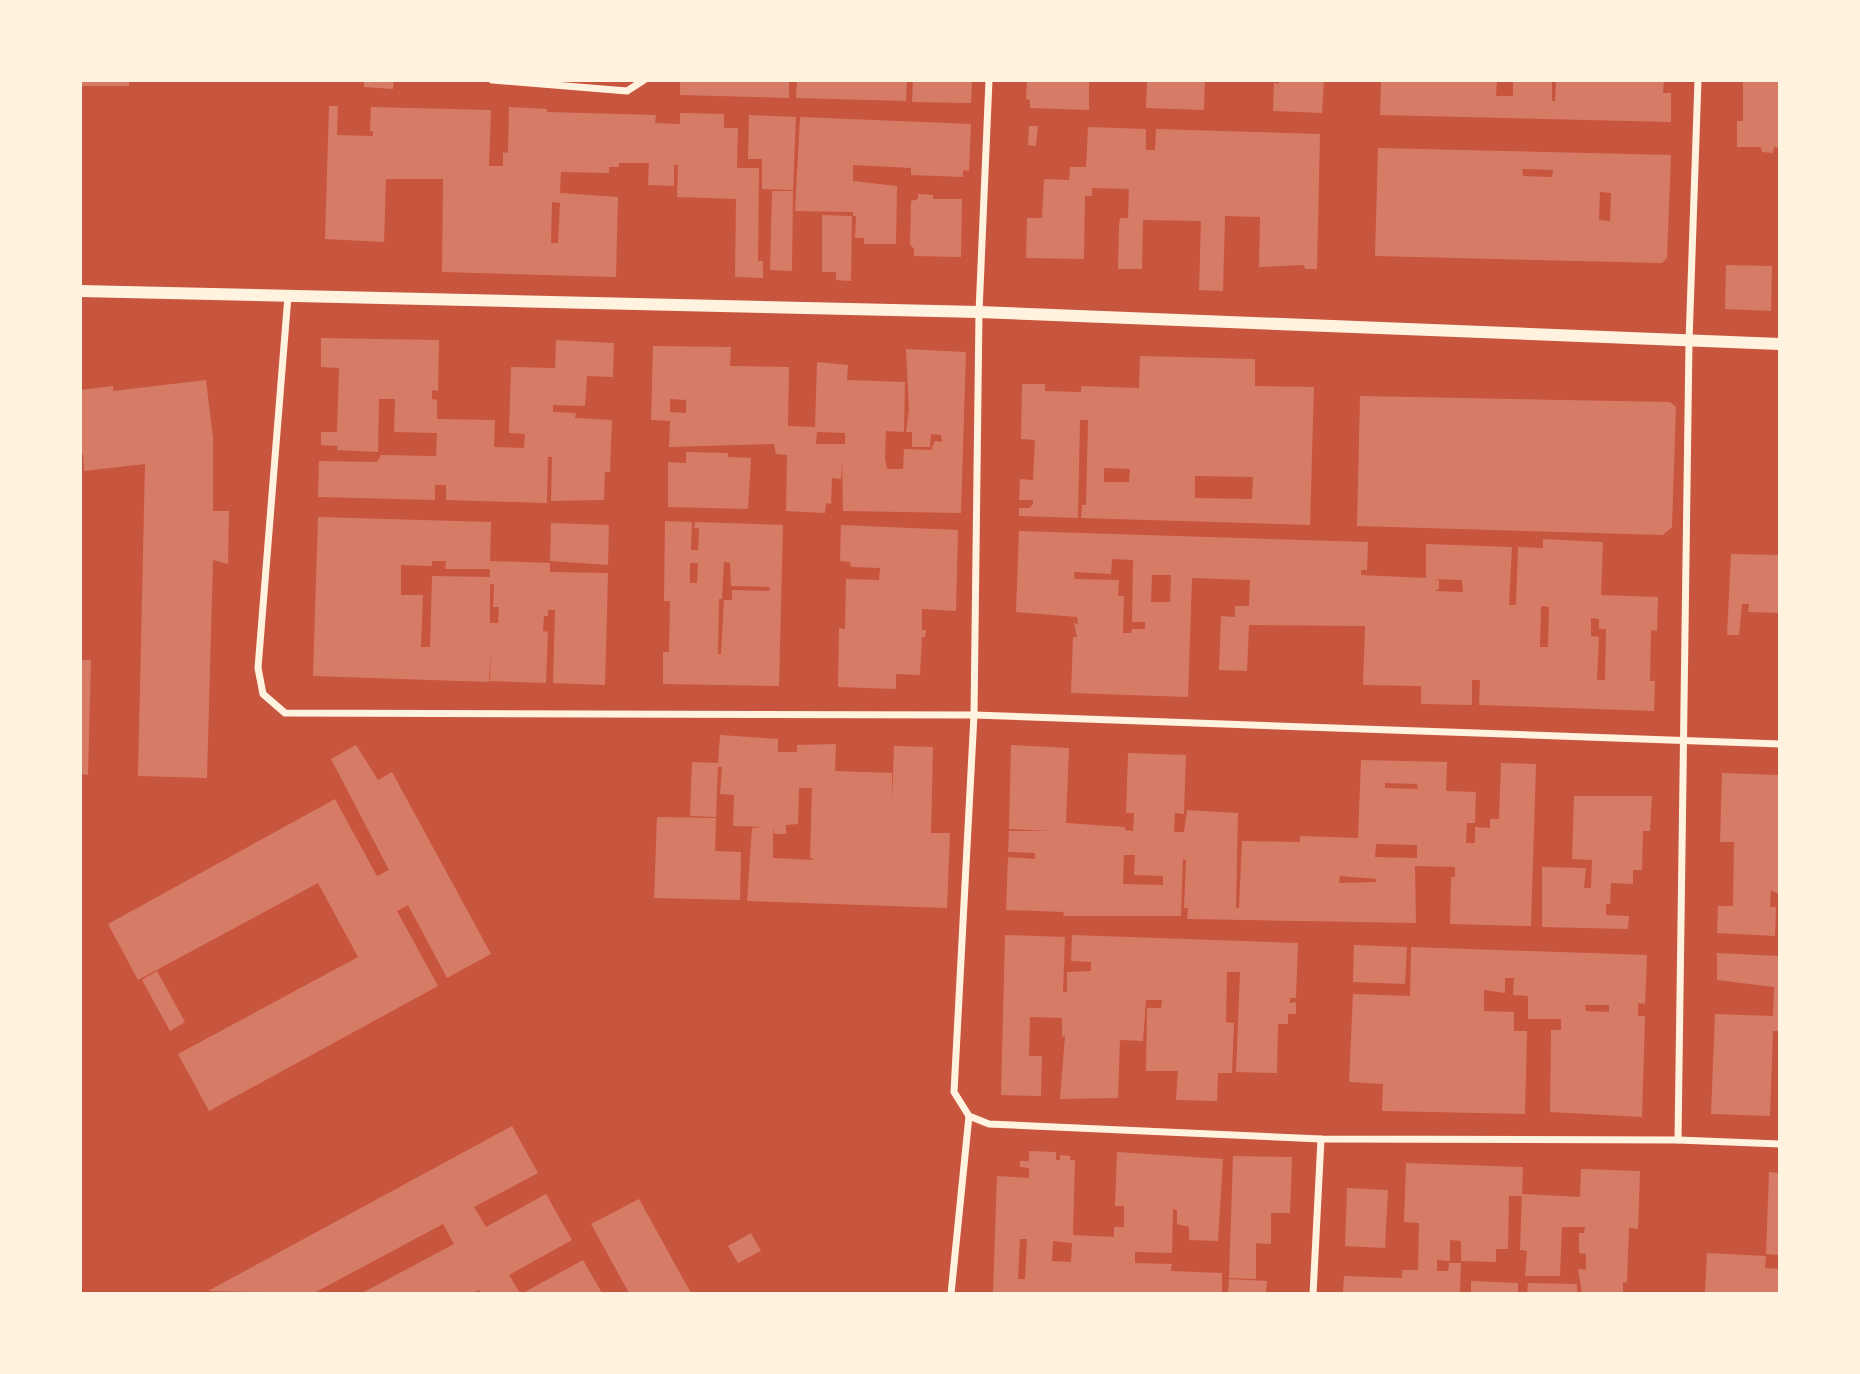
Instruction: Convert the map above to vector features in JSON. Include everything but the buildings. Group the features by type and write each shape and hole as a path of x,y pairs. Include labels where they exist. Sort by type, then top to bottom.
{"street":[{"path":"492,80 626,92 644,80"},
{"path":"989,80 979,312 974,715 954,1092 969,1116 989,1124 1321,1139 1678,1140 1780,1143"},
{"path":"1678,1140 1689,342 1698,80"},
{"path":"80,291 979,312 1780,344"},
{"path":"288,296 258,668 263,694 285,713 974,715 1780,744"},
{"path":"951,1293 969,1116"},
{"path":"1313,1293 1321,1139"}]}
